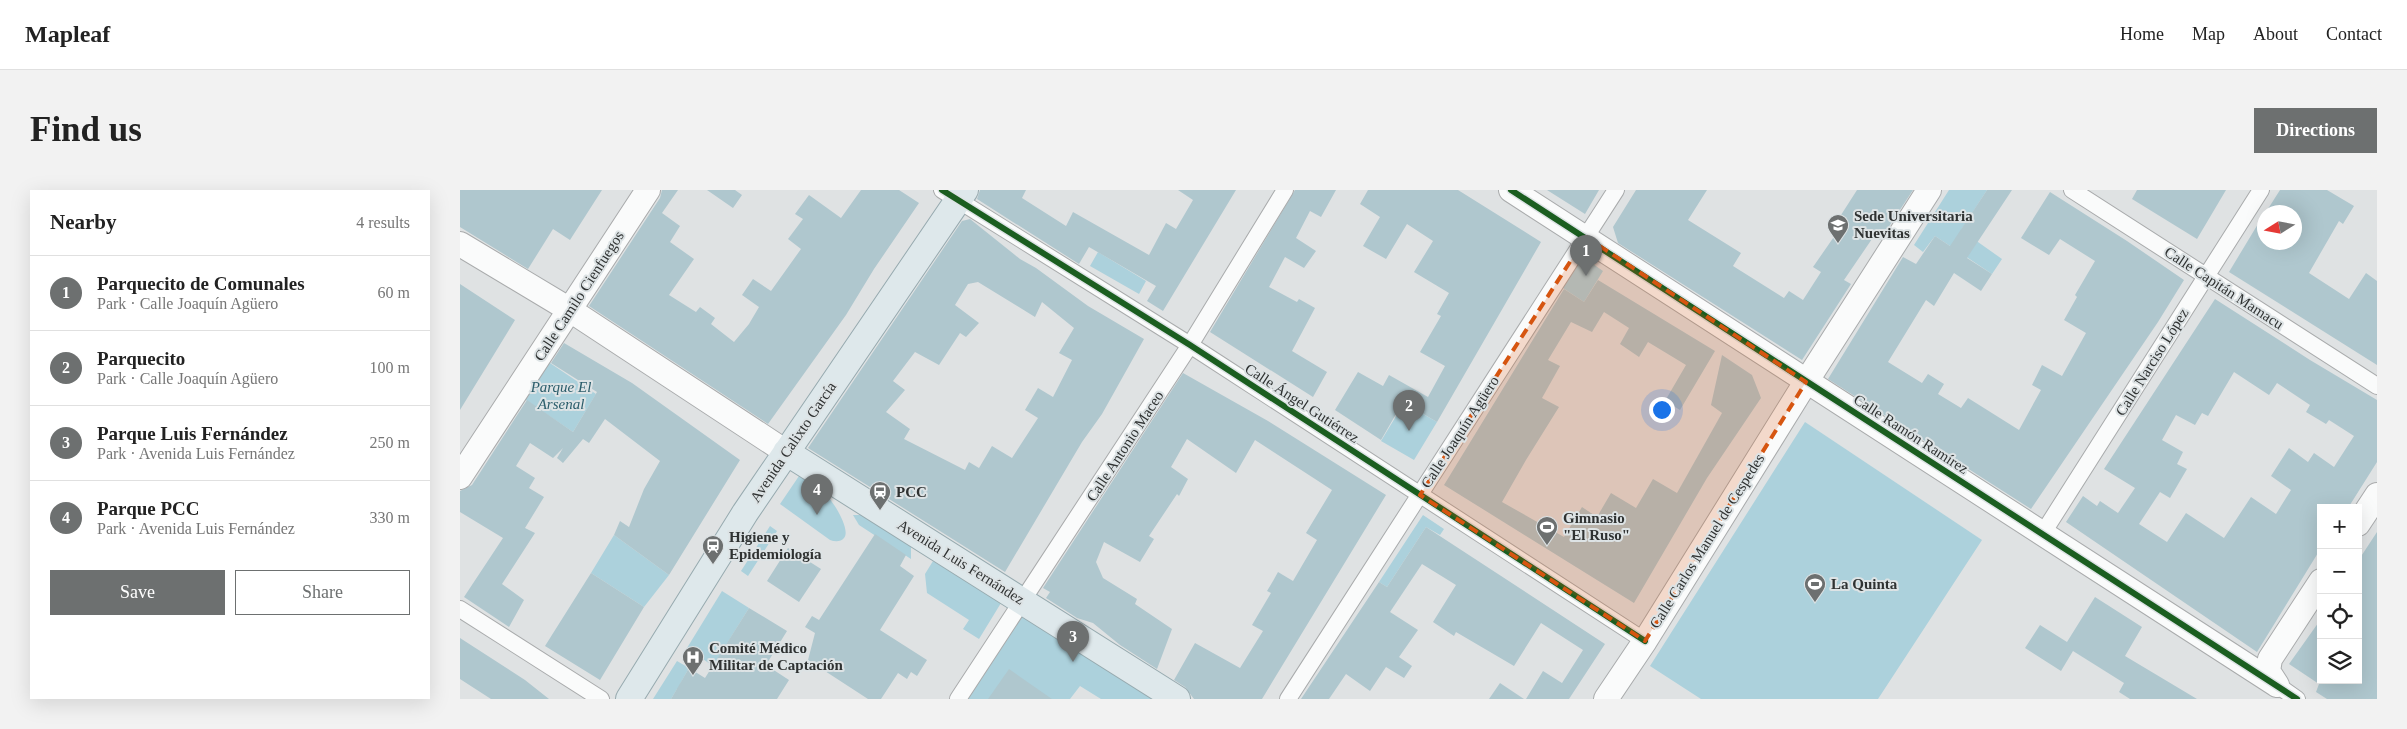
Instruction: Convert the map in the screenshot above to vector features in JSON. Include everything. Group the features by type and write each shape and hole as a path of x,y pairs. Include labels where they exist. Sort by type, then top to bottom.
{"main road":[{"name":"Avenida Calixto García","path":"630,699 745,514 955,193"},
{"name":"Avenida Luis Fernández","path":"786,452 1178,699"}],"street":[{"name":"Calle Camilo Cienfuegos","path":"460,477 648,190"},
{"name":"Calle Antonio Maceo","path":"958,699 1024,602 1190,346 1285,190"},
{"name":"Calle Ramón Ramírez","path":"1512,190 1806,382 2043,533 2274,692 2297,699"},
{"name":"Calle Joaquín Agüero","path":"1288,699 1616,190"},
{"name":"Calle Carlos Manuel de Cespedes","path":"1606,699 1645,641 1806,382 1929,190"},
{"name":"Calle Capitán Mamacu","path":"2072,190 2377,386"},
{"name":"Calle Narciso López","path":"2043,533 2261,190"},
{"name":"Calle Ángel Gutiérrez","path":"955,193 1645,641"},
{"name":"Avenida Luis Fernández","path":"460,244 570,310 786,452"},
{"path":"2362,518 2377,495"},
{"path":"2274,692 2268,671 2270,659 2317,587"},
{"path":"460,610 601,699"}],"highlighted area":[{"path":"1586,237 1806,382 1645,641 1420,495"}],"green space":[{"path":"1949,190 1987,190 1961,230 2002,259 1992,274 1935,236 1923,252 1914,245"},
{"path":"1098,252 1146,281 1139,294 1090,266"},
{"path":"1583,257 1603,271 1584,302 1563,288"},
{"name":"Parque El Arsenal","path":"541,357 596,394 573,432 517,394"},
{"path":"1404,403 1437,422 1414,460 1381,441"},
{"name":"La Quinta","path":"1805,422 1982,540 1878,699 1701,699 1650,666"},
{"path":"799,476 825,494 834,505 844,523 846,534 843,539 838,541 830,540 780,504"},
{"path":"853,515 865,515 911,546 911,559 859,525"},
{"path":"1423,515 1444,529 1440,535 1426,527 1387,587 1379,582"},
{"path":"770,526 777,531 748,576 741,571"},
{"path":"614,535 669,575 644,607 591,573"},
{"path":"933,561 1001,603 979,639 963,629 969,620 927,593 925,574"},
{"path":"722,591 749,608 713,666 687,648"},
{"path":"1023,610 1162,699 1101,699 1080,686 1070,699 965,699"},
{"path":"677,661 689,668 680,684 704,699 693,699 677,689 671,699 653,699"}],"building":[{"path":"460,190 602,190 570,240 553,229 528,269 460,227"},
{"path":"662,190 678,190 662,213 680,226 670,242 694,259 669,295 696,312 700,307 715,318 711,324 734,342 749,324 759,307 742,295 753,279 771,291 801,249 788,239 803,219 795,214 809,195 841,218 861,190 899,190 919,203 874,269 846,315 768,424 589,306 660,198"},
{"path":"707,190 735,190 742,195 733,208"},
{"path":"980,190 1026,190 1022,198 1066,226 1073,212 1149,255 1166,223 1176,229 1193,200 1178,190 1236,190 1163,311 1147,301 1156,286 1089,247 1079,264 977,199"},
{"path":"1295,190 1336,190 1321,217 1310,211 1296,238 1316,251 1304,268 1285,257 1269,287 1297,302 1299,299 1315,308 1292,351 1327,372 1313,397 1210,332"},
{"path":"1368,190 1458,190 1541,242 1437,422 1403,402 1381,440 1335,410 1358,372 1383,386 1389,375 1428,397 1445,366 1420,352 1441,316 1437,314 1449,293 1414,272 1433,241 1407,224 1386,259 1363,246 1380,217 1360,204"},
{"path":"1547,190 1599,190 1585,214"},
{"path":"1636,190 1707,190 1688,220 1741,253 1733,266 1784,298 1789,291 1803,300 1821,272 1813,267 1847,218 1841,215 1857,190 1913,190 1880,240 1874,236 1844,280 1851,284 1802,360 1618,243 1613,227"},
{"path":"1987,190 2012,190 1967,258 1992,274 1981,291 1954,273 1934,306 1926,300 1888,362 1922,383 1928,374 1944,384 1938,394 1961,408 1968,398 2019,430 2041,390 2032,385 2042,365 2062,376 2086,333 2064,320 2077,297 2075,295 2095,261 2060,239 2049,255 2021,238 2050,192 2184,280 2158,322 2031,509 1828,379 1903,257 1916,264 1935,236 1950,246"},
{"path":"2137,190 2226,190 2197,239 2132,199"},
{"path":"2280,190 2327,190 2354,206 2343,224 2339,221 2309,273 2349,299 2366,273 2377,281 2377,365 2229,272 2257,226 2257,250 2302,250 2302,205 2270,205"},
{"path":"970,219 1020,259 1036,268 1088,306 1144,339 1102,414 1082,442 1005,572 808,448 962,221","holes":["978,282 1035,317 1042,302 1074,328 1059,353 1072,360 1053,397 1038,388 1025,410 1038,418 1012,458 992,446 979,468 969,462 965,470 904,439 910,429 886,412 905,390 893,381 915,352 939,365 960,333 966,337 979,323 955,305 968,284"]},
{"path":"1598,280 1715,351 1680,410 1665,401 1686,365 1648,342 1639,357 1620,344 1629,328 1604,312 1592,332 1571,322 1548,360 1560,366 1542,398 1559,407 1502,502 1564,537 1582,507 1597,517 1611,493 1636,508 1653,479 1677,493 1722,413 1711,405 1722,355 1752,375 1761,398 1707,478 1634,603 1444,485 1564,289 1584,302"},
{"path":"460,284 515,320 460,410"},
{"path":"2215,299 2310,360 2377,400 2377,462 2351,504 2317,504 2317,554 2257,652 2066,522 2083,496 2097,506 2100,501 2118,513 2135,488 2104,469","holes":["2234,372 2269,395 2277,383 2310,405 2306,412 2326,424 2329,420 2354,436 2334,467 2314,453 2308,462 2289,448 2271,476 2291,490 2276,514 2251,497 2224,538 2186,513 2167,542 2139,524 2160,492 2170,498 2187,469 2177,464 2183,452 2162,440 2176,415 2195,425 2202,413 2208,416"]},
{"path":"564,343 632,383 740,460 669,575 614,535 620,521 629,527 644,489 660,461 605,419 589,443 583,439 563,463 557,458 563,448 553,458 530,443 516,466 535,478 529,488 544,497 525,528 535,533 502,584 524,600 509,627 464,597 503,538 460,512 460,491 472,485 527,400 573,432 597,392 551,363"},
{"path":"1183,373 1268,421 1386,495 1262,699 1194,699 1185,687 1174,680 1195,643 1240,668 1263,631 1252,625 1271,593 1267,591 1278,572 1293,581 1317,540 1306,533 1332,490 1255,440 1236,473 1187,439 1171,467 1188,479 1179,496 1177,494 1149,536 1154,539 1140,562 1104,542 1096,562 1103,578 1137,599 1135,604 1172,629 1157,669 1120,645 1093,623 1077,618 1046,598 1050,592 1043,588"},
{"path":"1426,527 1605,644 1569,699 1526,699 1543,671 1562,683 1583,650 1541,623 1514,666 1456,632 1454,636 1433,622 1456,585 1422,564 1390,612 1418,630 1399,657 1412,666 1404,678 1386,667 1370,691 1346,674 1329,699 1301,699 1379,582 1387,587"},
{"path":"2377,532 2377,699 2327,699 2316,692 2319,684 2362,684 2362,555"},
{"path":"875,534 906,555 900,566 914,576 880,630 927,660 917,676 911,672 907,679 898,673 881,699 868,699 808,660 815,633 805,627 812,616 819,620"},
{"path":"788,548 821,569 799,602 767,581"},
{"path":"591,573 644,607 600,680 545,646"},
{"path":"2095,597 2142,627 2125,656 2197,699 2130,699 2119,692 2124,683 2073,651 2061,671 2025,648 2040,625 2067,642"},
{"path":"749,608 787,631 766,665 789,680 777,699 671,699 689,668 705,678"},
{"path":"2317,625 2317,683 2289,664"},
{"path":"460,638 525,680 549,699 491,699 460,679"},
{"path":"1009,669 1052,699 988,699"},
{"path":"1500,683 1524,699 1489,699"}],"cycle path":[{"path":"942,190 1190,345 1645,641"},
{"path":"1511,190 2297,699"}],"place":[{"name":"Sede Universitaria Nuevitas","path":"1838,244"},
{"name":"Parquecito de Comunales","path":"1586,276"},
{"name":"Parquecito","path":"1409,431"},
{"name":"PCC","path":"880,511"},
{"name":"Parque PCC","path":"817,515"},
{"name":"Gimnasio \"El Ruso\"","path":"1547,546"},
{"name":"Higiene y Epidemiología","path":"713,565"},
{"name":"La Quinta","path":"1815,603"},
{"name":"Parque Luis Fernández","path":"1073,662"},
{"name":"Comité Médico Militar de Captación","path":"693,676"}]}
